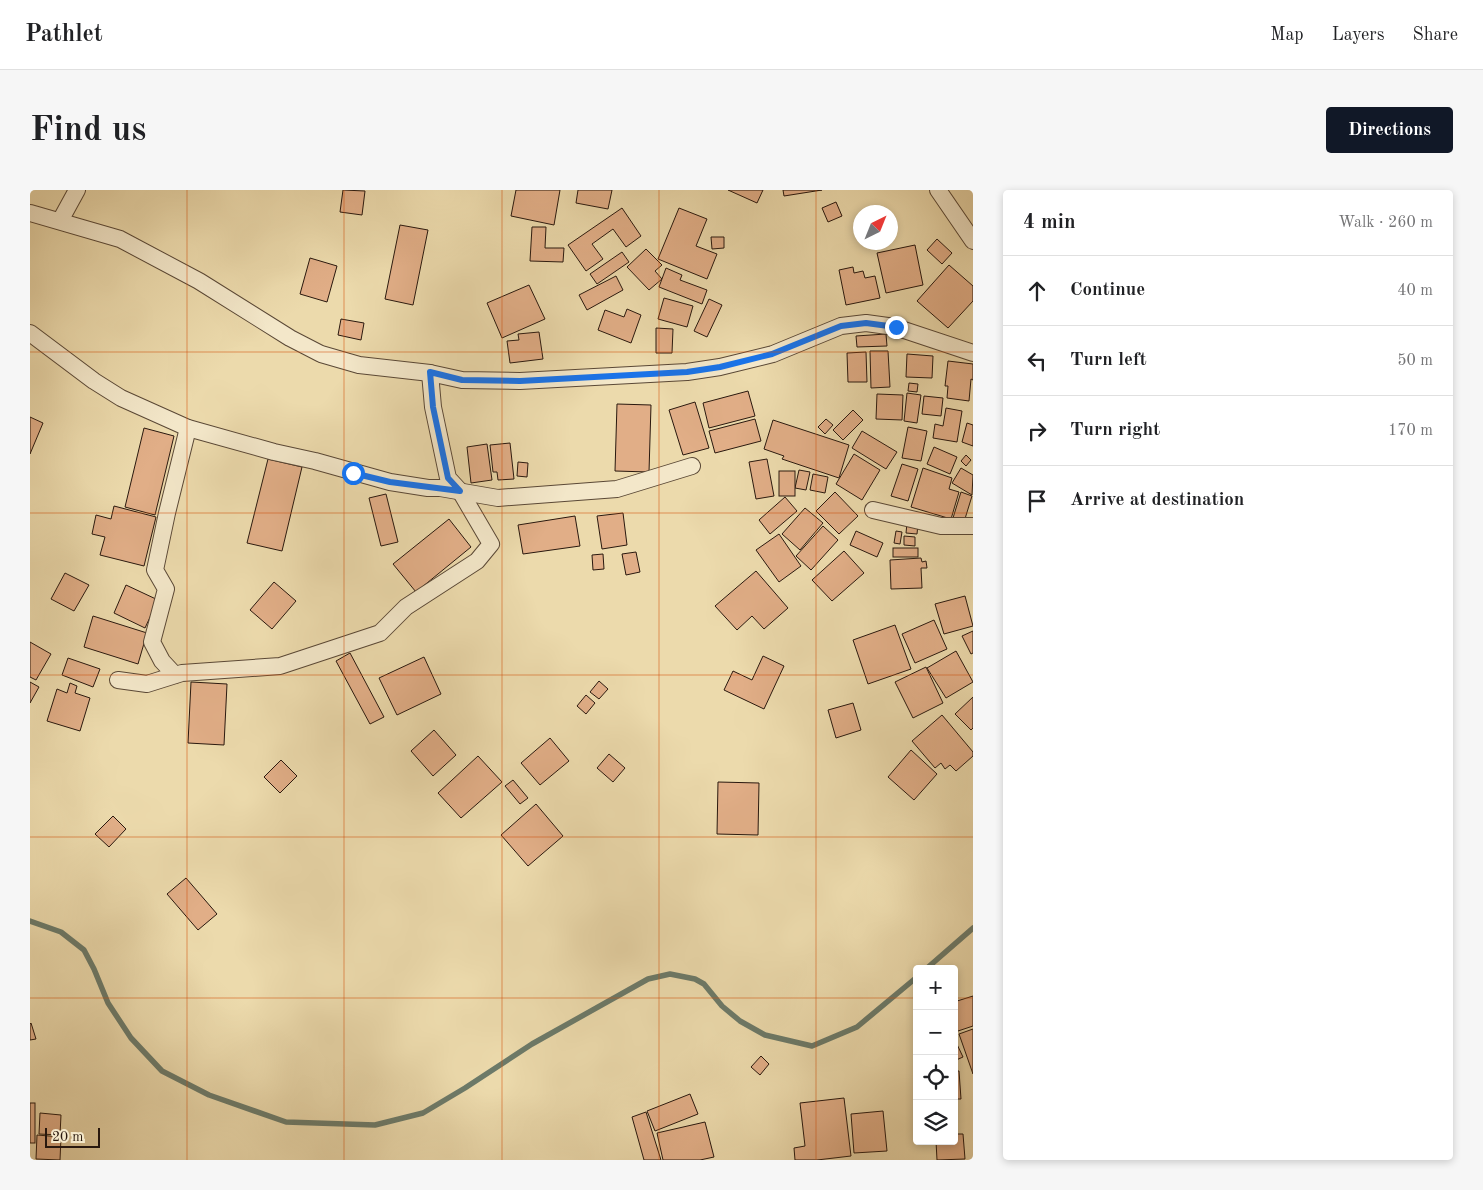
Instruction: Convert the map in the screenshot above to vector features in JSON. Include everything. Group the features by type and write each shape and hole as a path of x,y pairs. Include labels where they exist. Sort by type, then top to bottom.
{"street":[{"path":"60,221 77,190"},
{"path":"938,190 973,241"},
{"path":"30,213 120,239 199,281 290,338 320,354 359,365 430,372 462,380 520,381 687,372 720,367 772,354 841,326 866,323 896,327 973,353"},
{"path":"30,333 94,381 121,398 188,428 264,450 315,461 390,482 498,498 616,489 692,466"},
{"path":"118,680 147,684 182,673 280,666 380,633 406,607 477,561 491,544 460,491 448,478 433,407 430,372"},
{"path":"175,675 162,661 152,642 166,589 155,570 188,428"},
{"path":"873,510 941,526 973,526"}],"building":[{"path":"343,190 365,191 362,215 340,212"},
{"path":"516,190 560,190 554,225 511,216"},
{"path":"578,190 612,190 608,209 576,203"},
{"path":"728,190 763,190 757,203"},
{"path":"783,190 822,190 784,196"},
{"path":"836,202 842,216 828,222 822,208"},
{"path":"622,208 641,236 626,247 613,229 592,244 603,259 586,271 568,245"},
{"path":"679,208 707,219 696,246 717,254 707,279 658,259"},
{"path":"400,225 428,230 413,305 385,299"},
{"path":"532,227 546,227 545,248 564,248 563,262 530,261"},
{"path":"711,237 724,237 724,248 712,249"},
{"path":"937,239 952,253 942,264 927,250"},
{"path":"915,245 923,285 886,293 877,253"},
{"path":"646,249 662,265 655,271 662,279 649,290 627,267"},
{"path":"622,252 629,262 597,284 590,274"},
{"path":"310,258 337,266 327,302 300,294"},
{"path":"949,265 973,286 973,301 948,328 917,301"},
{"path":"853,267 854,273 863,271 865,278 875,276 880,298 846,305 839,270"},
{"path":"666,268 682,275 680,280 707,290 702,304 659,287"},
{"path":"616,276 623,290 587,310 579,295"},
{"path":"529,285 545,319 502,338 487,303"},
{"path":"664,298 693,306 687,327 658,319"},
{"path":"709,299 722,305 707,337 694,331"},
{"path":"627,309 641,315 631,343 598,330 605,310 624,317"},
{"path":"341,319 364,323 361,340 338,335"},
{"path":"656,328 673,329 672,353 656,353"},
{"path":"539,332 543,359 510,363 507,341 519,340 518,334"},
{"path":"886,334 887,346 857,347 856,336"},
{"path":"870,351 888,351 890,387 871,388"},
{"path":"866,352 867,382 848,382 847,353"},
{"path":"907,354 933,356 932,378 906,377"},
{"path":"948,361 973,364 973,380 971,379 969,401 947,398 948,386 945,386"},
{"path":"909,383 918,384 917,392 908,391"},
{"path":"748,391 755,416 709,428 703,403"},
{"path":"907,393 921,395 917,423 904,421"},
{"path":"877,394 903,395 902,420 876,419"},
{"path":"924,396 943,398 941,416 922,414"},
{"path":"695,402 709,448 683,455 669,410"},
{"path":"617,404 651,405 649,472 615,471"},
{"path":"946,408 962,411 957,442 933,438 935,424 943,426"},
{"path":"853,410 863,420 843,440 833,430"},
{"path":"30,417 43,423 30,454"},
{"path":"755,419 761,441 715,453 709,431"},
{"path":"826,419 833,425 825,434 818,427"},
{"path":"773,420 849,445 839,478 782,459 784,456 764,449"},
{"path":"967,423 973,425 973,446 962,442"},
{"path":"908,427 927,431 921,461 902,458"},
{"path":"144,428 174,436 155,515 125,507"},
{"path":"862,431 897,452 886,469 852,448"},
{"path":"510,443 514,479 498,480 497,472 493,472 490,445"},
{"path":"487,444 492,480 471,483 467,447"},
{"path":"934,447 957,457 950,474 927,464"},
{"path":"854,454 880,470 862,500 836,484"},
{"path":"966,455 971,460 966,466 961,461"},
{"path":"268,459 302,467 282,551 247,543"},
{"path":"767,459 774,496 756,499 749,462"},
{"path":"518,462 528,463 527,477 517,476"},
{"path":"902,464 918,469 908,501 891,496"},
{"path":"923,468 952,478 949,489 959,492 951,519 911,507"},
{"path":"961,468 973,475 972,495 952,483"},
{"path":"799,470 810,472 806,490 795,488"},
{"path":"779,471 795,471 795,496 779,496"},
{"path":"813,474 828,477 825,493 810,490"},
{"path":"835,492 858,516 839,534 816,511"},
{"path":"961,492 972,496 964,522 953,518"},
{"path":"386,494 398,542 381,546 369,498"},
{"path":"785,497 797,511 770,534 759,520"},
{"path":"114,506 156,517 144,566 100,555 105,537 92,534 96,515 111,519"},
{"path":"805,508 823,523 800,550 782,534"},
{"path":"623,513 627,545 602,549 597,516"},
{"path":"575,516 580,546 523,554 518,525"},
{"path":"449,519 471,547 416,592 393,564"},
{"path":"907,523 918,524 917,534 906,533"},
{"path":"823,526 838,540 811,570 796,556"},
{"path":"856,531 883,543 877,557 850,545"},
{"path":"896,531 902,532 900,544 894,543"},
{"path":"779,534 801,566 779,582 756,550"},
{"path":"904,536 915,537 915,546 904,545"},
{"path":"893,548 918,548 918,557 893,557"},
{"path":"844,551 864,573 832,601 812,580"},
{"path":"636,552 640,572 626,575 622,554"},
{"path":"603,554 604,569 593,570 592,555"},
{"path":"921,558 922,562 926,561 927,568 921,568 922,588 891,589 890,560"},
{"path":"756,571 788,608 764,629 752,616 737,630 715,606"},
{"path":"65,573 89,585 74,611 51,599"},
{"path":"274,582 296,601 272,629 250,610"},
{"path":"126,585 158,600 145,628 114,613"},
{"path":"965,596 973,626 944,634 935,604"},
{"path":"93,616 147,633 138,664 84,647"},
{"path":"934,620 947,649 915,663 902,634"},
{"path":"895,625 911,669 868,684 853,640"},
{"path":"973,631 973,653 971,654 962,636"},
{"path":"30,642 51,654 36,680 30,677"},
{"path":"956,651 973,682 946,698 927,668"},
{"path":"350,653 384,717 370,724 336,661"},
{"path":"763,656 784,666 764,709 724,690 733,671 752,680"},
{"path":"424,657 441,694 397,715 379,678"},
{"path":"68,658 100,669 93,687 62,675"},
{"path":"926,667 943,703 913,718 895,682"},
{"path":"599,681 608,689 599,699 590,692"},
{"path":"30,682 39,687 30,703"},
{"path":"191,682 227,684 224,745 188,743"},
{"path":"70,683 77,686 75,693 90,698 80,731 47,721 57,689 67,693"},
{"path":"586,695 595,703 586,714 577,706"},
{"path":"973,697 973,728 971,730 955,714"},
{"path":"853,703 861,730 836,738 828,710"},
{"path":"942,715 973,752 973,756 956,771 950,765 945,769 941,763 935,768 912,741"},
{"path":"434,730 456,755 433,776 411,751"},
{"path":"550,738 569,761 540,785 521,763"},
{"path":"911,750 937,774 914,800 888,777"},
{"path":"609,754 625,768 613,782 597,768"},
{"path":"478,756 502,782 461,818 438,793"},
{"path":"281,760 297,776 280,793 264,777"},
{"path":"513,780 528,798 520,804 505,786"},
{"path":"718,782 759,783 758,835 717,834"},
{"path":"536,804 563,836 528,866 501,835"},
{"path":"113,816 126,829 109,847 95,834"},
{"path":"186,878 217,914 198,930 167,894"},
{"path":"973,996 973,1026 958,1031 958,1010 958,1001"},
{"path":"30,1024 36,1039 30,1040"},
{"path":"973,1029 973,1074 959,1034"},
{"path":"958,1046 963,1057 958,1059"},
{"path":"761,1056 769,1064 760,1075 751,1067"},
{"path":"958,1071 959,1071 961,1099 958,1099"},
{"path":"690,1094 698,1114 655,1131 647,1111"},
{"path":"844,1098 851,1156 817,1160 795,1160 794,1148 805,1146 800,1103"},
{"path":"30,1103 35,1103 35,1143 30,1143"},
{"path":"883,1111 887,1151 854,1153 851,1114"},
{"path":"646,1112 661,1160 644,1160 632,1117"},
{"path":"40,1113 61,1115 60,1135 39,1134"},
{"path":"705,1122 714,1157 700,1160 663,1160 657,1133"},
{"path":"958,1134 963,1134 965,1159 937,1160 936,1145 958,1145"},
{"path":"37,1135 61,1137 60,1160 36,1159"}],"waterway":[{"path":"30,921 61,932 84,950 108,1003 131,1038 162,1071 209,1095 286,1122 375,1125 423,1113 532,1044 648,979 670,974 695,979 704,984 722,1006 740,1021 765,1035 812,1046 857,1027 913,980"},
{"path":"931,965 973,928"}],"route":[{"path":"353,473 390,482 460,491 448,478 433,407 430,372 462,380 520,381 687,372 720,367 772,354 841,326 866,323 896,327"}]}
